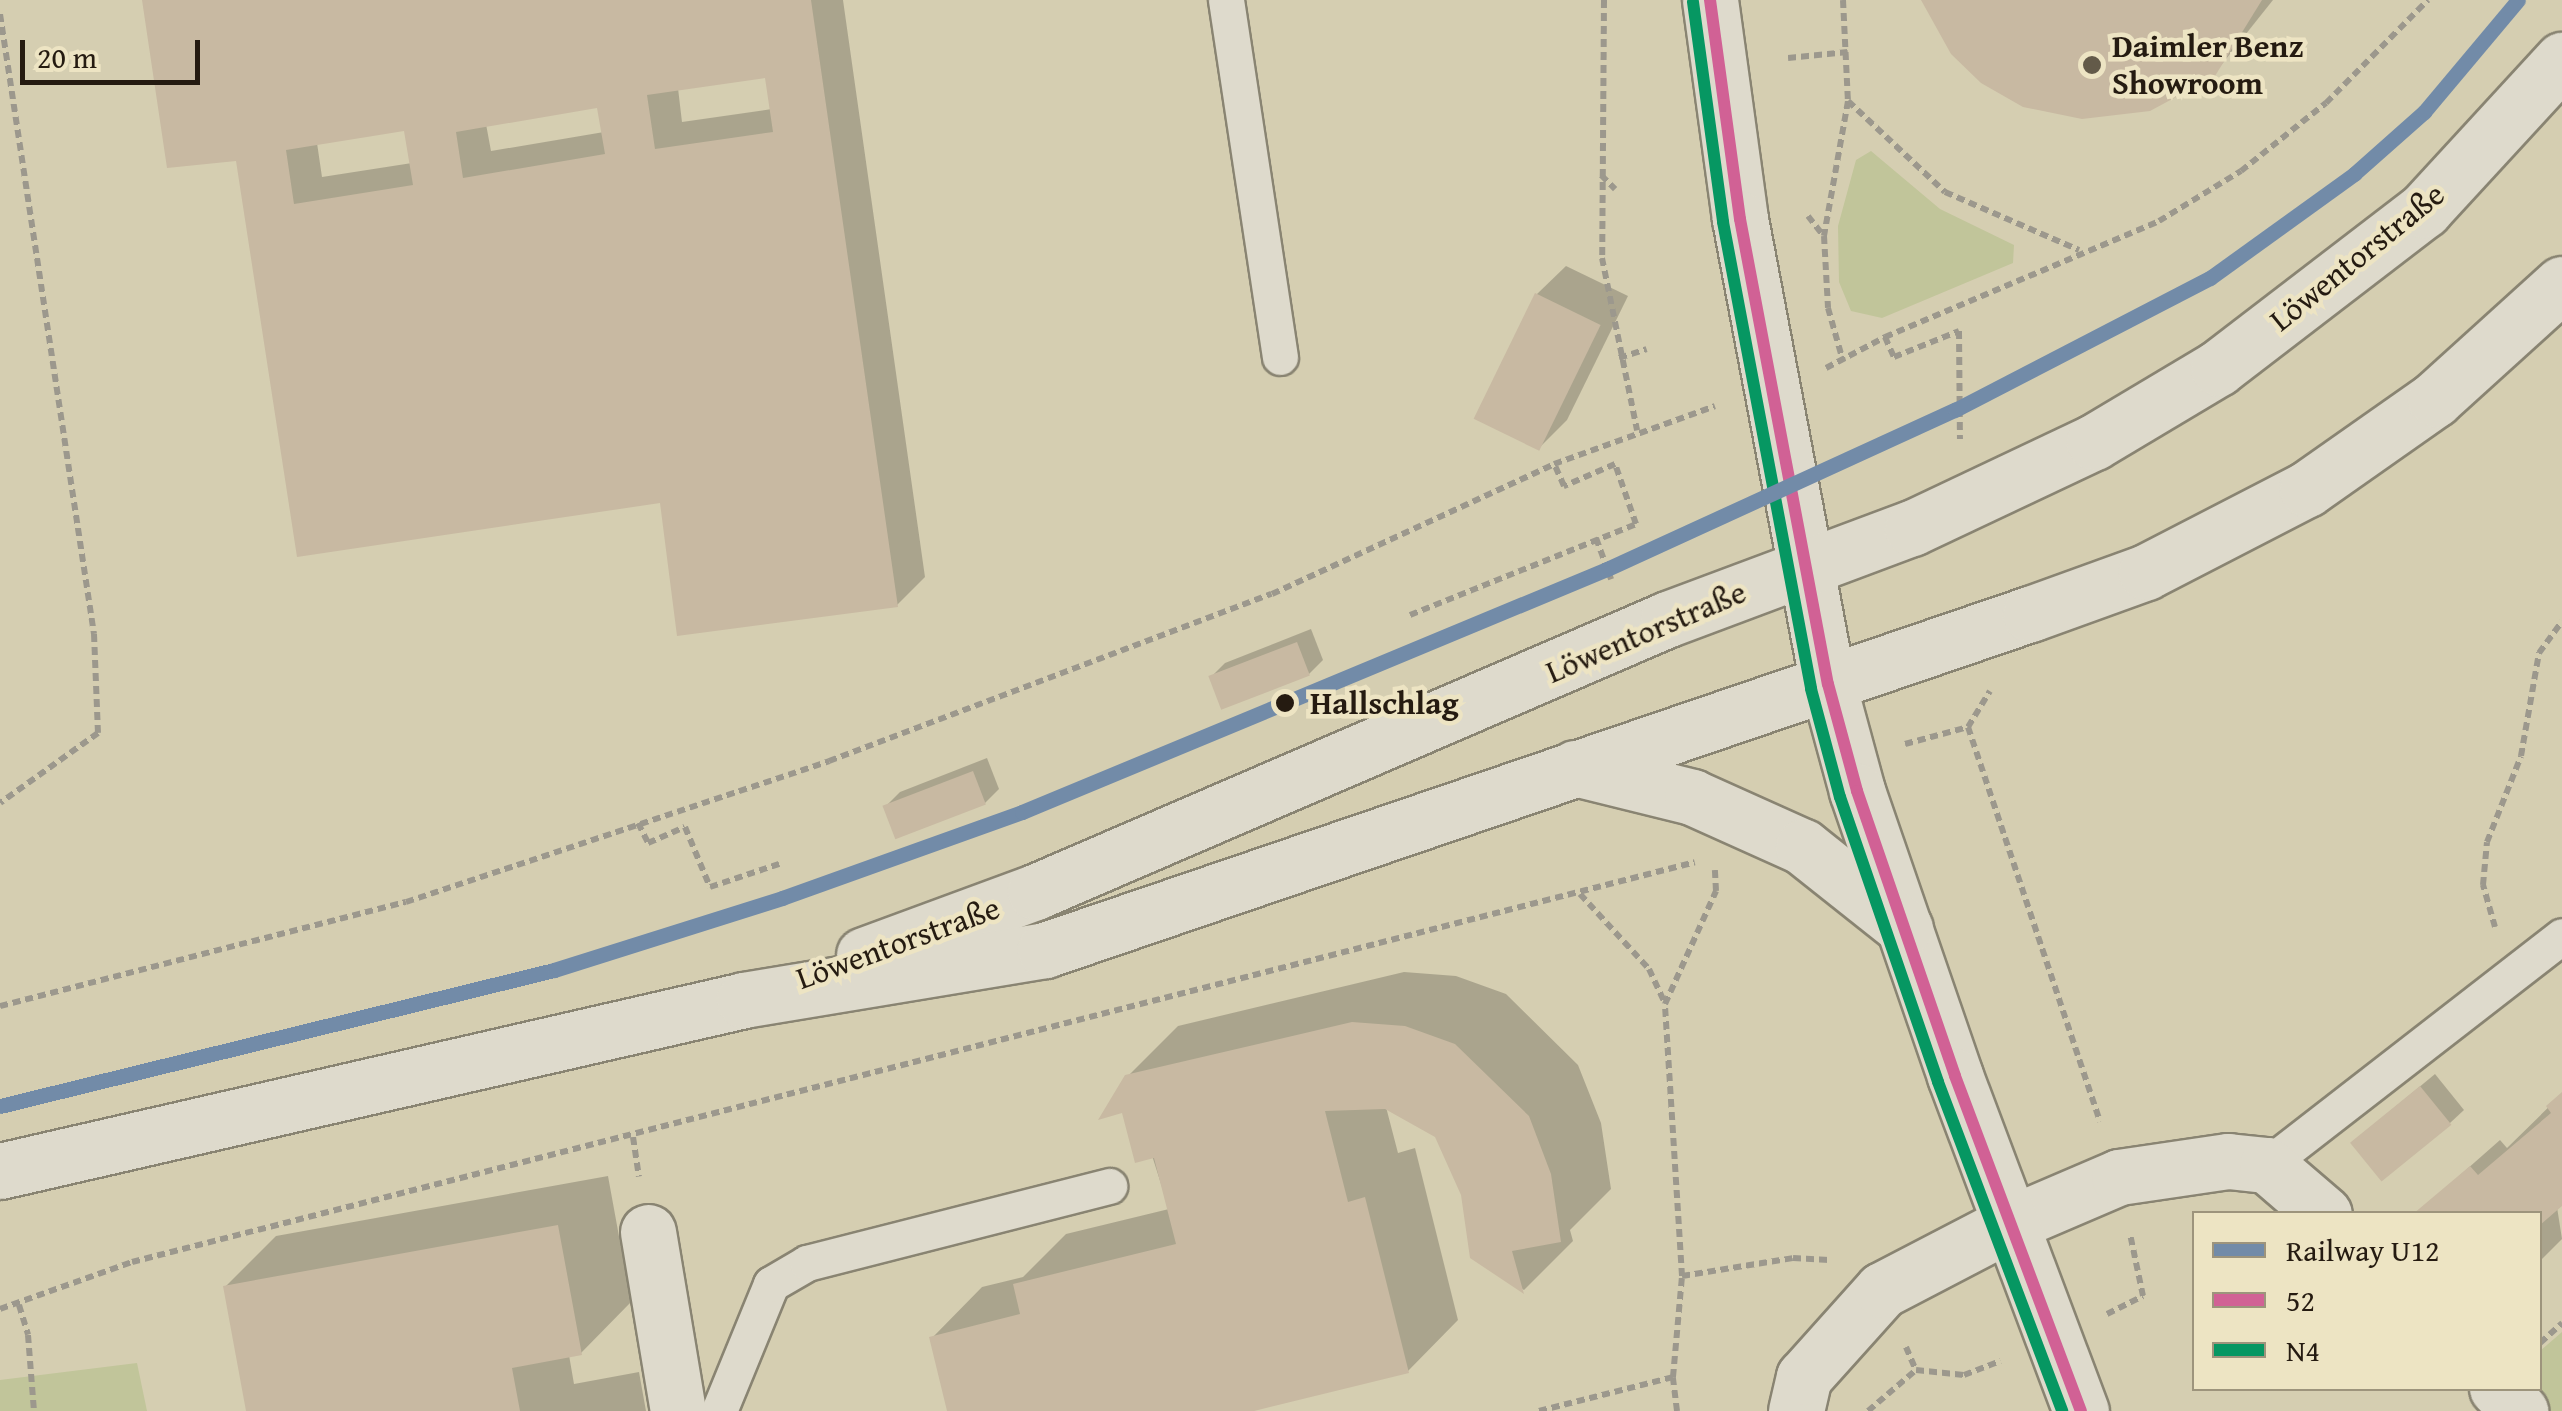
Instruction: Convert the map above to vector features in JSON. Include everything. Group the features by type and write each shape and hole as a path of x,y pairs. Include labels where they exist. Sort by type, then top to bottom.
{"main road":[{"path":"1710,0 1737,201 1804,568 1856,791 2006,1225 2081,1411"},
{"name":"Löwentorstraße","path":"744,1000 1036,892 2030,475 2218,368 2424,210 2562,60"},
{"name":"Löwentorstraße","path":"0,1171 744,1000 1046,950 1828,684 2146,572 2307,489 2435,399 2562,284"},
{"path":"1575,768 1692,797 1785,838 1905,928"},
{"path":"1796,1411 1804,1378 1882,1290 2006,1225 2119,1177 2228,1161 2267,1165 2321,1211"},
{"path":"648,1232 678,1411"},
{"path":"2501,1391 2520,1411"}],"lane":[{"path":"1226,0 1280,357"},
{"path":"2267,1165 2562,936"},
{"path":"719,1411 770,1284 794,1270 1109,1186"}],"path":[{"path":"0,1006 406,902 848,754 1254,601 1636,430 1602,258 1604,0"},
{"path":"1843,0 1848,100 1824,236 1828,308 1844,361"},
{"path":"1885,337 1978,303 2081,250 2159,221 2240,171 2326,103 2428,0"},
{"path":"0,14 94,634 98,732 0,803"},
{"path":"1788,58 1848,52"},
{"path":"1848,100 1945,192 2081,250"},
{"path":"1600,174 1615,189"},
{"path":"1808,216 1824,236"},
{"path":"1619,358 1646,349"},
{"path":"1410,615 1636,524 1615,464 1564,486 1554,464"},
{"path":"2522,969 2492,921 2482,885 2487,842 2521,756 2540,653 2562,621"},
{"path":"1968,726 2119,1177"},
{"path":"638,822 648,843 685,827 710,887 779,864"},
{"path":"0,1309 132,1262 1579,893 1714,854 1716,892 1665,1004"},
{"path":"1579,893 1649,969 1665,1004 1682,1276 1673,1377 1677,1411"},
{"path":"1682,1276 1826,1258 1882,1290"},
{"path":"18,1305 34,1411"},
{"path":"2542,1340 2562,1324"},
{"path":"1868,1411 1916,1370"},
{"path":"1539,1411 1673,1377"}],"green space":[{"path":"1871,151 1940,209 2014,245 2013,263 1882,318 1851,311 1839,282 1838,226 1856,160"},
{"path":"2562,1332 2562,1411 2520,1411 2499,1391 2542,1391 2542,1349"},
{"path":"137,1363 147,1411 0,1411 0,1380"}],"building":[{"path":"142,0 811,0 898,607 677,636 660,503 297,557 236,161 167,168","holes":["765,78 773,132 655,149 647,95","597,108 605,154 463,178 456,132","404,131 413,185 294,204 286,150"]},
{"name":"Daimler Benz Showroom","path":"1921,0 2262,0 2215,76 2150,111 2082,119 2023,107 1981,83 1951,54"},
{"path":"1535,293 1601,325 1539,451 1474,419"},
{"path":"1297,642 1310,676 1221,710 1208,676"},
{"path":"973,771 986,805 895,839 882,806"},
{"path":"1352,1022 1405,1026 1455,1044 1529,1116 1551,1174 1561,1242 1512,1251 1524,1294 1470,1258 1461,1195 1435,1137 1385,1109 1325,1111 1348,1202 1365,1197 1409,1373 1254,1411 947,1411 929,1337 1020,1314 1013,1284 1176,1244 1154,1158 1135,1163 1122,1113 1098,1120 1125,1075"},
{"path":"2420,1086 2451,1125 2382,1181 2350,1143"},
{"path":"2562,1092 2562,1206 2542,1223 2542,1211 2417,1211 2470,1166 2478,1175 2551,1113 2546,1106"},
{"path":"558,1225 582,1355 512,1368 520,1411 246,1411 223,1286"}],"rail line":[{"name":"U12","path":"0,1106 554,970 782,898 1022,812 1607,569 1955,410 2210,278 2354,174 2424,112 2518,0"}],"transit line":[{"name":"52","path":"1710,0 1740,219 1828,684 1857,791 1955,1076 2081,1411"},
{"name":"N4","path":"1693,2 1723,222 1811,689 1840,797 1938,1082 2062,1411"}],"place":[{"name":"Daimler Benz Showroom","path":"2092,65"},
{"name":"Hallschlag","path":"1285,703"}]}
